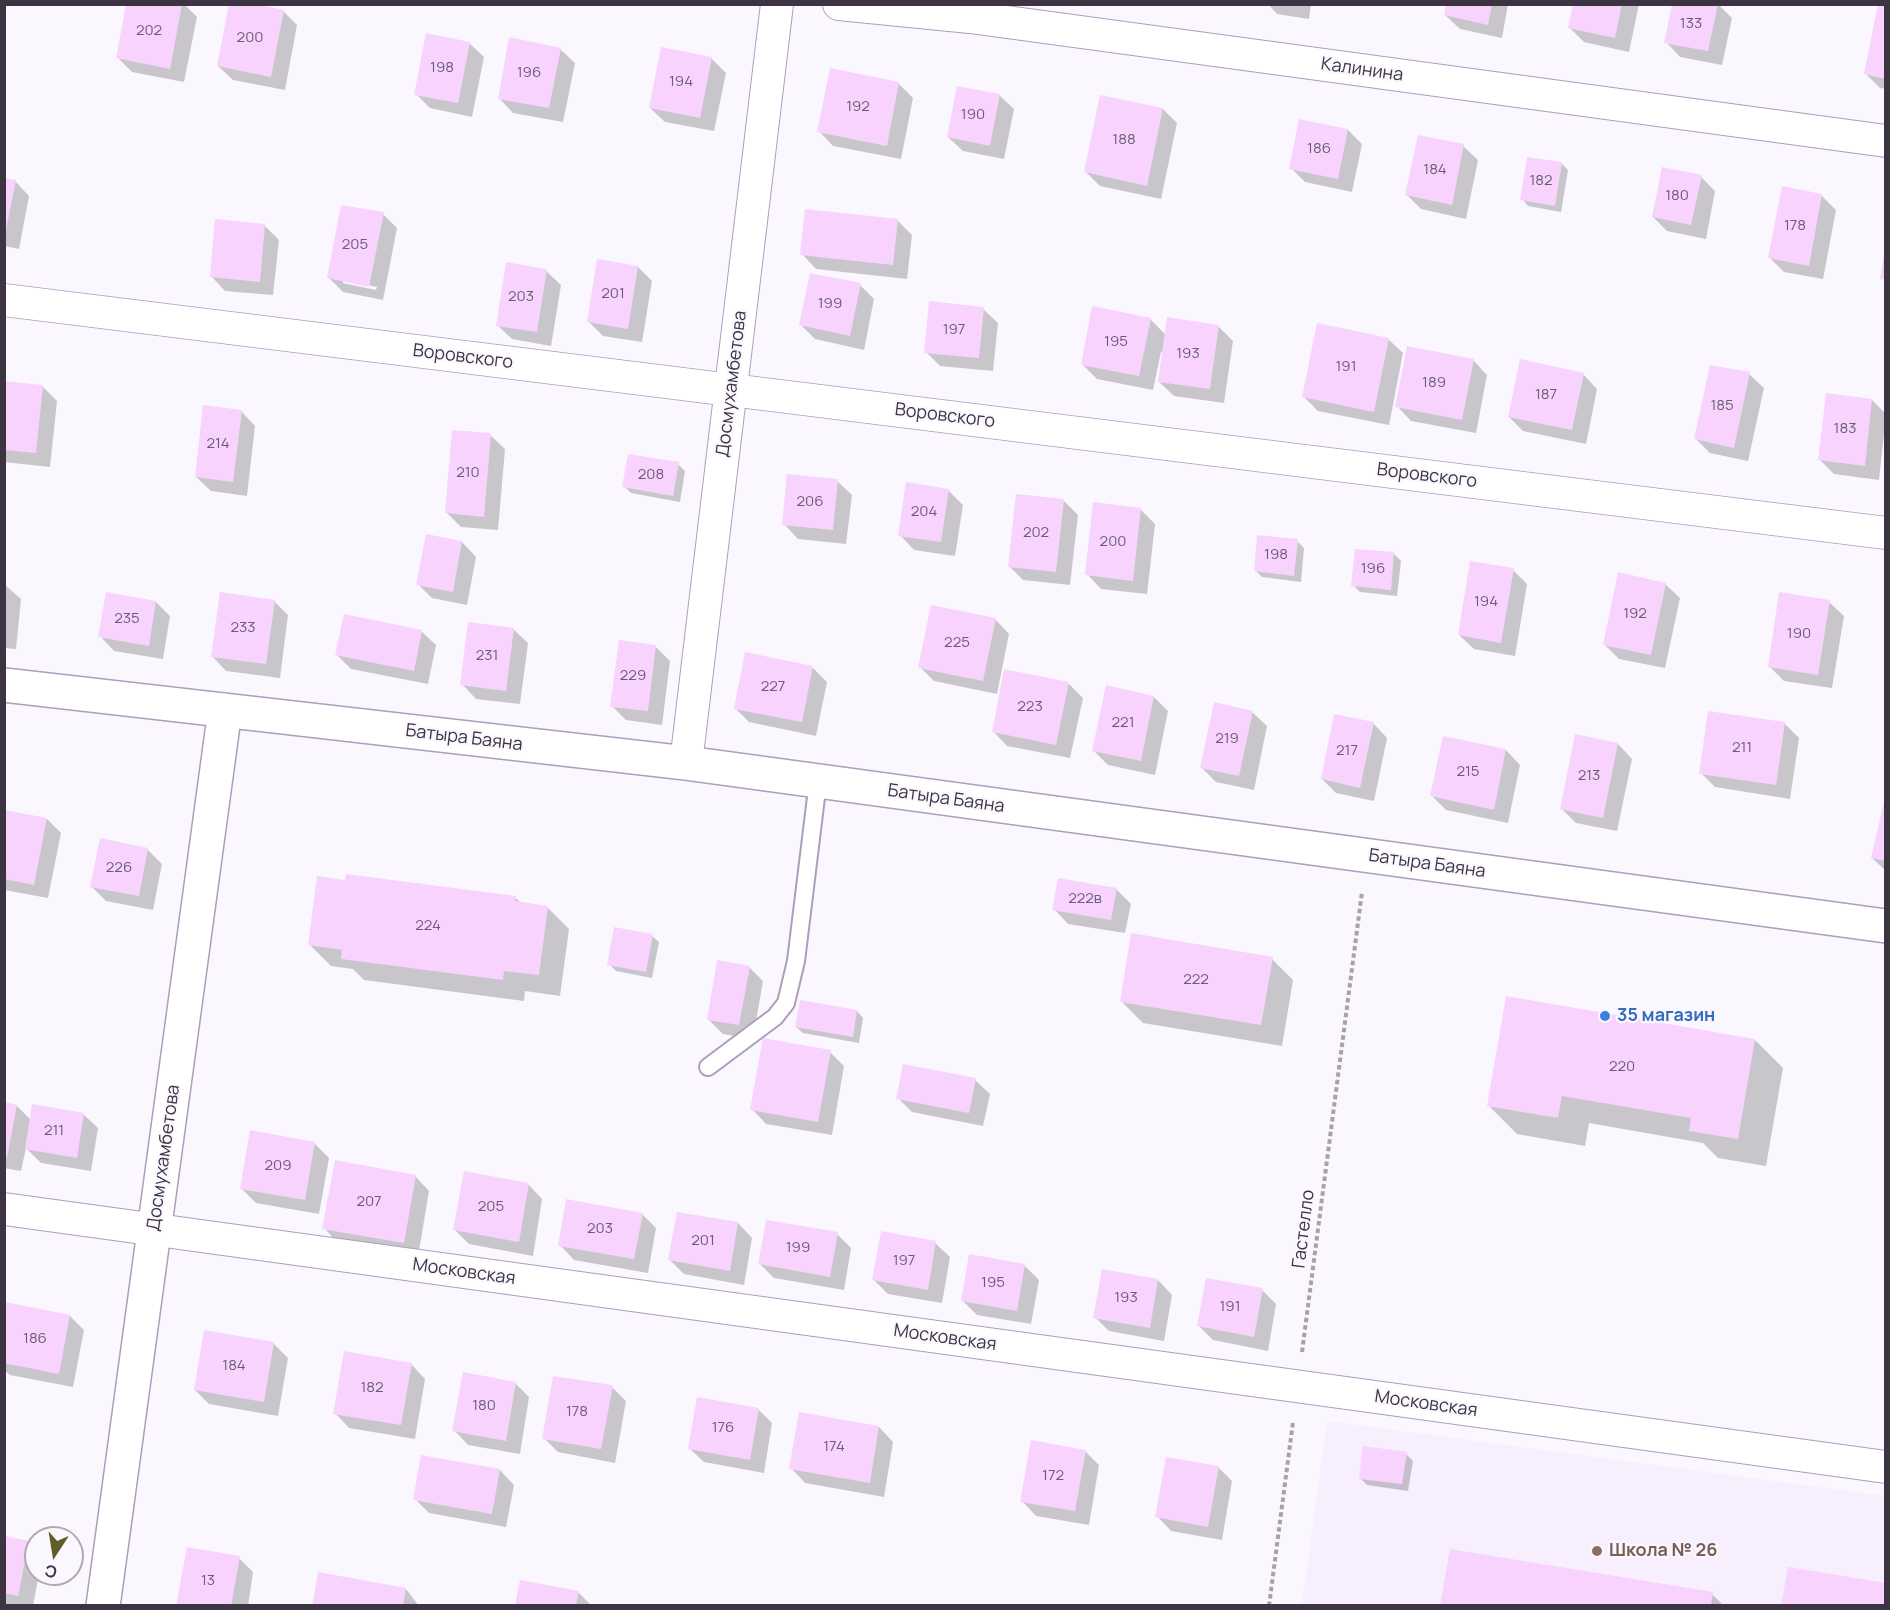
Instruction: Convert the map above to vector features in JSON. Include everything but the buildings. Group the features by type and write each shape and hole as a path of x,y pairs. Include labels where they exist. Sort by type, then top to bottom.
{"street":[{"name":"Досмухамбетова","path":"686,763 777,4"},
{"name":"Калинина","path":"839,4 970,11 1886,141"},
{"name":"Воровского","path":"4,300 1886,533"},
{"name":"Батыра Баяна","path":"4,685 686,763 1886,926"},
{"name":"Досмухамбетова","path":"103,1605 225,710"},
{"name":"Московская","path":"4,1209 1886,1467"}],"lane":[{"path":"708,1067 775,1017 786,1003 796,961 818,781"}],"path":[{"name":"Гастелло","path":"1269,1605 1366,856"}],"shaded area":[{"name":"Школа № 26","path":"1327,1421 1885,1496 1885,1605 1302,1606"}],"place":[{"name":"35 магазин","path":"1605,1016"},
{"name":"Школа № 26","path":"1597,1551"}]}
